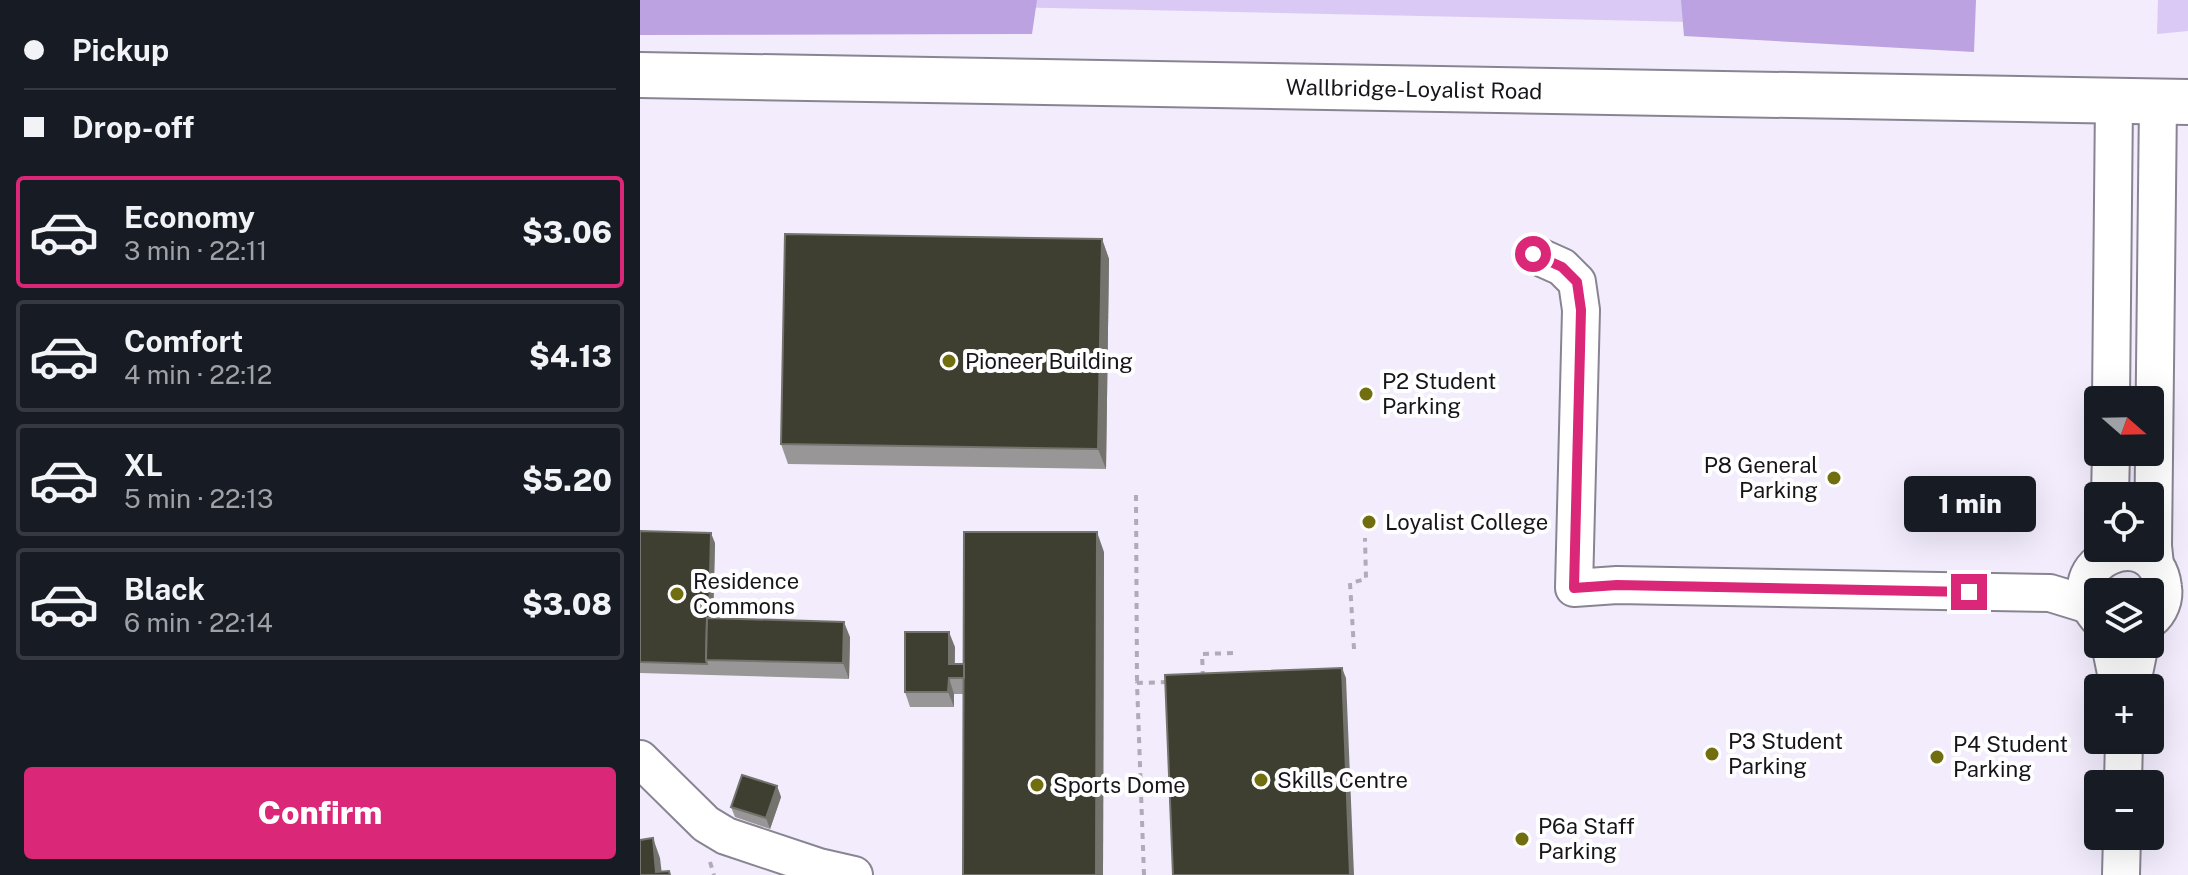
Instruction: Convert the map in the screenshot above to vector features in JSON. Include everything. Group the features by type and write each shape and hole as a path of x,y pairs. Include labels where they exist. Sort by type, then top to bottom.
{"main road":[{"name":"Wallbridge-Loyalist Road","path":"640,75 2173,102"}],"lane":[{"path":"2111,386 2114,102"},
{"path":"2167,591 2153,546 2173,102"},
{"path":"1533,254 1562,267 1577,282 1581,310 1574,588 1617,585 2050,593 2084,584"},
{"path":"2100,578 2117,552 2131,552 2144,556 2158,578"},
{"path":"640,759 706,824 726,836 819,867 854,875"},
{"path":"2121,875 2122,850"}],"path":[{"path":"1136,495 1137,683 1144,875"},
{"path":"1354,649 1350,583 1366,579 1365,538"},
{"path":"1203,680 1202,654 1233,653"},
{"path":"1137,683 1176,681"}],"shaded area":[{"path":"640,0 1037,0 1032,34 640,35"},
{"path":"690,0 1967,0 1966,28"},
{"path":"1681,0 1976,0 1974,52 1684,36"},
{"path":"2158,0 2188,0 2188,31 2157,34"}],"building":[{"name":"Pioneer Building","path":"785,234 1102,239 1098,449 781,444"},
{"name":"Residence Commons","path":"640,531 711,533 707,664 640,662"},
{"name":"Sports Dome","path":"964,532 1097,532 1096,875 963,875"},
{"path":"707,618 844,622 843,663 706,660"},
{"path":"905,632 949,632 949,664 964,664 964,678 949,678 948,692 905,692"},
{"name":"Skills Centre","path":"1342,668 1350,875 1173,875 1165,675"},
{"path":"742,775 777,786 766,818 731,807"},
{"path":"653,838 656,872 669,871 670,875 640,875 640,840"}],"place":[{"name":"Pioneer Building","path":"949,361"},
{"name":"P2 Student Parking","path":"1366,394"},
{"name":"P8 General Parking","path":"1834,478"},
{"name":"Loyalist College","path":"1369,522"},
{"name":"Residence Commons","path":"677,594"},
{"name":"P3 Student Parking","path":"1712,754"},
{"name":"P4 Student Parking","path":"1937,757"},
{"name":"Skills Centre","path":"1261,780"},
{"name":"Sports Dome","path":"1037,785"},
{"name":"P6a Staff Parking","path":"1522,839"}],"route":[{"path":"1533,254 1562,267 1577,282 1581,310 1574,588 1617,585 1969,592"}]}
